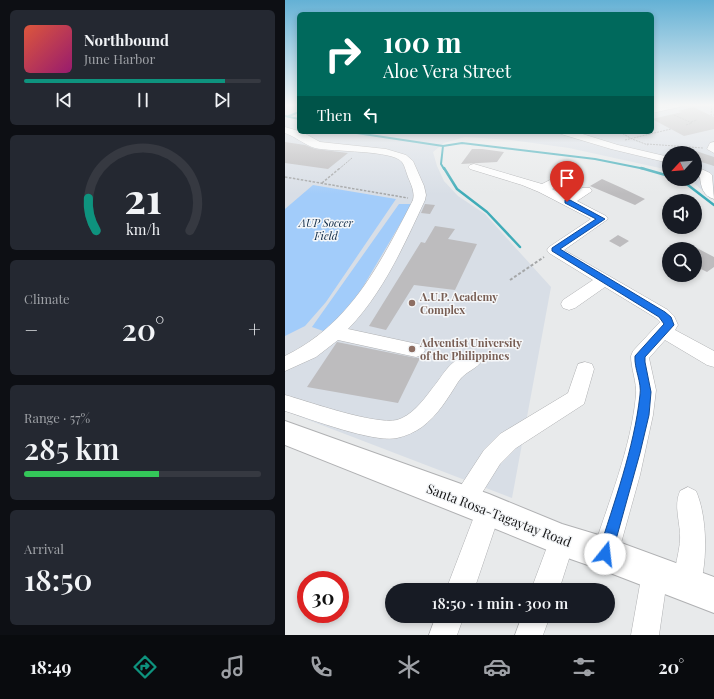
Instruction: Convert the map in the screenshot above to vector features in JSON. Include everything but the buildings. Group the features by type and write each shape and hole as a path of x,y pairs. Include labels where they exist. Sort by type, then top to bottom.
{"main road":[{"name":"Santa Rosa-Tagaytay Road","path":"285,433 562,540 605,554 701,590"}],"street":[{"path":"299,135 317,145"},
{"path":"574,135 615,147 662,158"},
{"path":"285,139 344,149 386,152 402,157 407,161 420,194 419,200 394,251 363,300 337,333 314,351 285,364"},
{"path":"474,167 521,180 543,189 601,219 554,250 662,314 668,320 669,325 640,356 646,392 643,415 635,453 605,554"},
{"path":"543,189 572,172"},
{"path":"702,173 706,176 712,191"},
{"path":"567,202 586,191"},
{"path":"569,304 604,280"},
{"path":"663,331 714,360"},
{"path":"337,333 416,350"},
{"path":"285,403 378,429 395,430 408,426 421,416 438,397 454,371 463,363 473,360"},
{"path":"461,583 477,506 492,457 508,441 577,398 585,369"},
{"path":"688,499 701,590"},
{"path":"547,583 562,540"},
{"path":"645,635 655,573"},
{"path":"443,635 447,623"},
{"path":"529,635 533,623"}],"path":[{"path":"625,135 656,148"},
{"path":"620,141 649,135"},
{"path":"647,144 713,148"},
{"path":"322,184 358,153 344,149"},
{"path":"285,177 419,200"},
{"path":"510,280 554,250"}],"shaded area":[{"name":"Adventist University of the Philippines","path":"285,135 714,135 714,200 697,186 702,186 702,146 662,146 662,168 569,148 511,140 465,137 444,143 433,152 437,166 444,181 458,196 485,214 551,287 512,498 285,411"}],"green space":[{"name":"AUP Soccer Field","path":"313,185 396,199 326,302 305,326 285,336 285,209"},
{"path":"399,204 412,204 351,307 326,332 312,327"}],"waterway":[{"path":"367,135 443,146"},
{"path":"443,146 462,143 595,159 643,169"},
{"path":"443,146 441,164 444,169"},
{"path":"444,168 457,189 487,212 520,247"},
{"path":"643,169 662,174"},
{"path":"689,186 714,205"}],"place":[{"name":"A.U.P. Academy Complex","path":"412,303"},
{"name":"Adventist University of the Philippines","path":"412,349"}],"route":[{"path":"567,202 601,219 554,250 662,314 668,320 669,325 640,356 646,392 643,415 635,453 605,554"}]}
